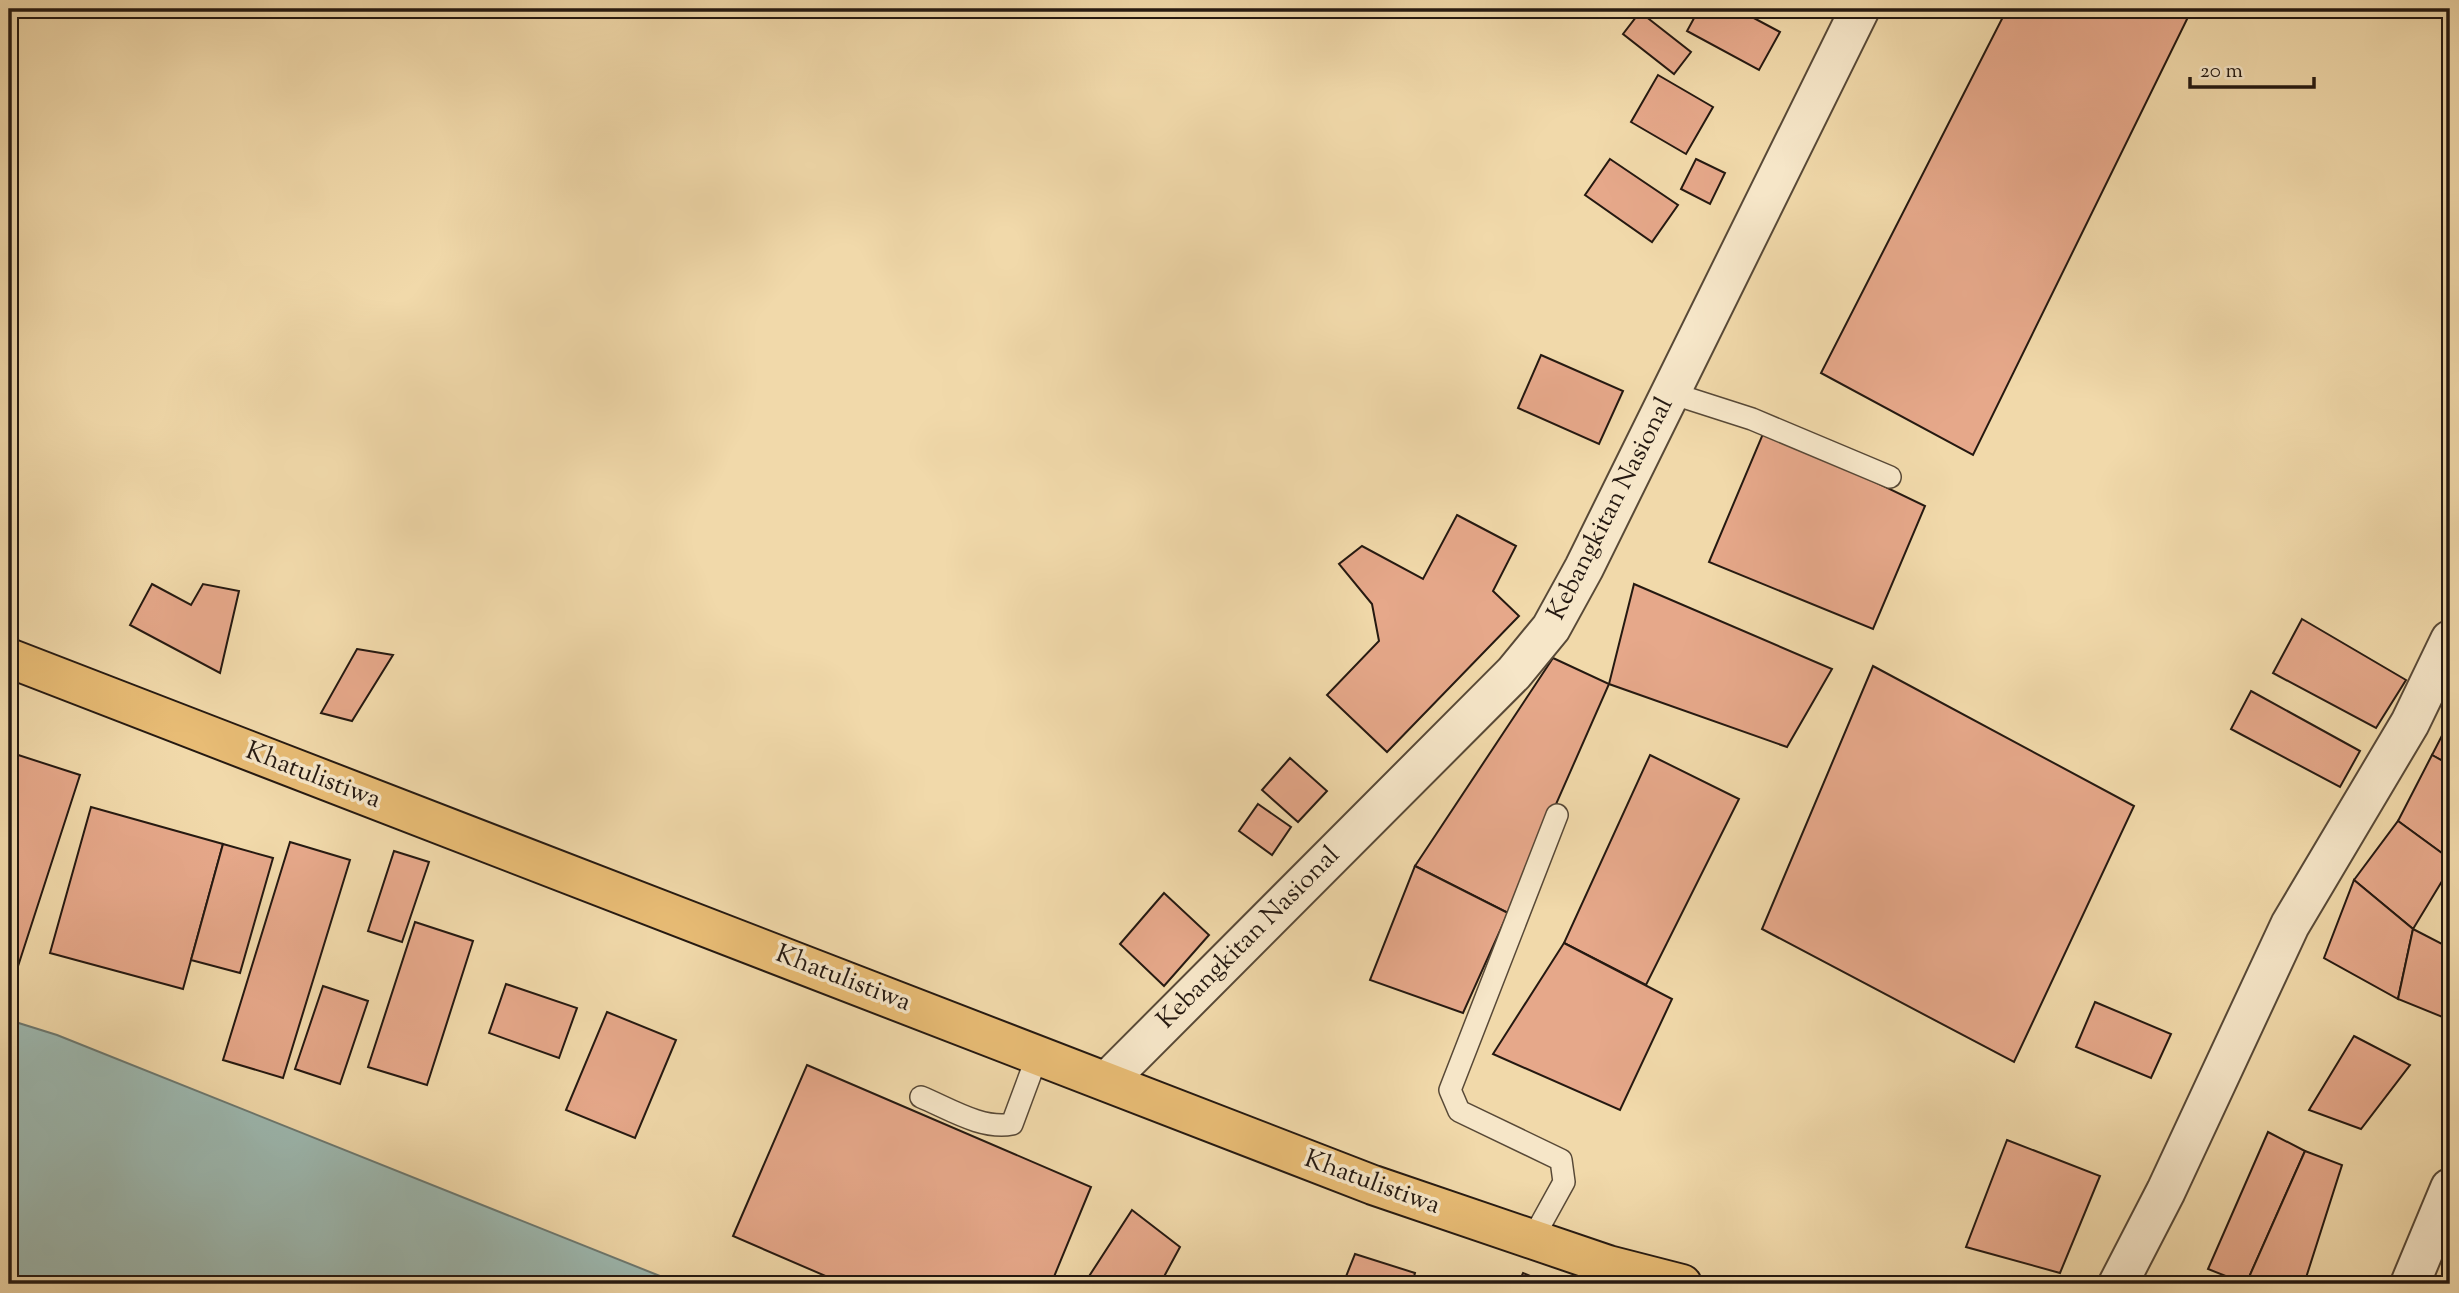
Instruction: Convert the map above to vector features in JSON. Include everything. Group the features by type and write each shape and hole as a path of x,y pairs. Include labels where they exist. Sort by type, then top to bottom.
{"highway":[{"name":"Khatulistiwa","path":"9,659 1373,1185 1532,1240 1604,1275 1682,1284"}],"street":[{"name":"Kebangkitan Nasional","path":"1107,1081 1514,673 1551,628 1584,568 1860,9"},
{"path":"2118,1284 2166,1191 2290,925 2410,723 2450,640"},
{"path":"2410,1284 2450,1188"}],"lane":[{"path":"1671,393 1752,419 1890,477"},
{"path":"1532,1240 1564,1182 1561,1160 1460,1111 1450,1090 1557,816"},
{"path":"920,1097 979,1121 1001,1127 1012,1125 1038,1054"}],"water":[{"path":"9,1020 57,1035 680,1284 9,1284"}],"building":[{"path":"1699,9 1737,9 1780,32 1759,70 1687,31"},
{"path":"2007,9 2192,9 1973,455 1821,373"},
{"path":"1640,12 1691,52 1674,74 1623,34"},
{"path":"1658,75 1713,107 1686,154 1631,122"},
{"path":"1610,159 1678,205 1652,242 1585,195"},
{"path":"1696,159 1725,173 1710,204 1681,189"},
{"path":"1541,355 1623,391 1599,444 1518,408"},
{"path":"1765,429 1925,506 1873,629 1709,562"},
{"path":"1457,515 1516,546 1493,591 1519,616 1387,752 1327,695 1379,641 1372,604 1339,564 1362,546 1423,579"},
{"path":"152,584 191,605 203,584 239,591 220,673 130,625"},
{"path":"1634,584 1832,669 1787,747 1609,684"},
{"path":"2302,619 2406,680 2376,728 2273,673"},
{"path":"357,649 393,655 352,721 321,713"},
{"path":"1553,658 1609,684 1508,913 1415,866"},
{"path":"1873,666 2134,806 2014,1062 1762,929"},
{"path":"2251,691 2360,751 2340,787 2231,729"},
{"path":"2450,720 2450,765 2432,755"},
{"path":"9,752 80,775 9,994"},
{"path":"1650,755 1739,799 1646,985 1564,943"},
{"path":"2432,755 2450,765 2450,859 2398,821"},
{"path":"1290,758 1327,791 1298,822 1262,790"},
{"path":"1258,804 1291,827 1272,855 1239,831"},
{"path":"91,807 223,844 183,989 50,953"},
{"path":"2398,821 2450,859 2450,868 2413,929 2354,880"},
{"path":"290,842 350,860 283,1078 223,1060"},
{"path":"223,844 273,858 240,973 191,960"},
{"path":"394,851 429,862 402,942 368,931"},
{"path":"1415,866 1508,913 1463,1013 1370,980"},
{"path":"2354,880 2413,929 2398,999 2324,958"},
{"path":"1164,893 1209,935 1164,986 1120,944"},
{"path":"415,922 473,941 427,1085 368,1067"},
{"path":"2413,929 2450,948 2450,1020 2398,999"},
{"path":"1564,943 1672,999 1620,1110 1493,1054"},
{"path":"506,984 577,1008 559,1058 489,1033"},
{"path":"323,986 368,1001 340,1084 295,1069"},
{"path":"2095,1002 2171,1034 2151,1078 2076,1047"},
{"path":"607,1012 676,1040 635,1138 566,1110"},
{"path":"2354,1036 2410,1065 2361,1129 2309,1110"},
{"path":"807,1065 1091,1187 1051,1284 844,1284 733,1236"},
{"path":"2268,1132 2305,1151 2246,1284 2208,1269"},
{"path":"2007,1140 2100,1176 2060,1273 1966,1247"},
{"path":"2305,1151 2342,1165 2304,1284 2246,1284"},
{"path":"1132,1210 1180,1247 1160,1284 1084,1284"},
{"path":"1355,1254 1415,1273 1412,1284 1343,1284"},
{"path":"1523,1273 1549,1284 1518,1284"}]}
